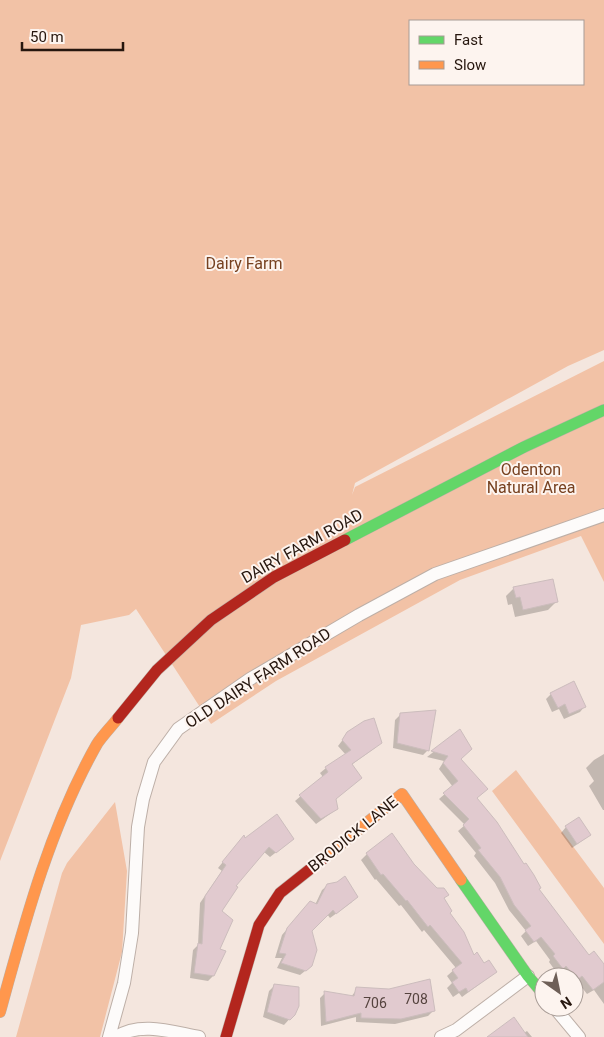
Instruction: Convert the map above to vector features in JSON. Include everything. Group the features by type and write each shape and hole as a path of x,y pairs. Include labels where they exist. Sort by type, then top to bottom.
{"street":[{"name":"DAIRY FARM ROAD","path":"0,1012 23,929 59,822 98,744 157,670 211,620 274,578 524,447 604,410"},
{"name":"OLD DAIRY FARM ROAD","path":"109,1037 124,984 132,933 138,827 143,800 154,762 178,729 250,679 359,615 435,574 604,515"},
{"name":"BRODICK LANE","path":"226,1037 259,925 280,893 402,794 534,983"},
{"path":"441,1037 456,1030 528,976"},
{"path":"563,1017 580,1037"},
{"path":"116,1037 138,1029 158,1029 199,1037"}],"green space":[{"name":"Dairy Farm","path":"0,0 604,0 604,350 568,366 355,483 352,495 355,487 604,361 604,582 581,536 460,580 276,681 211,724 136,609 129,615 81,625 71,678 0,861"},
{"path":"516,770 604,888 604,944 492,791"},
{"path":"115,802 127,871 122,952 100,1037 16,1037 62,873 67,863"}],"building":[{"path":"553,579 558,602 523,610 520,597 516,598 513,587"},
{"path":"574,681 586,707 569,714 565,704 558,708 550,693"},
{"path":"436,710 429,751 397,743 400,713"},
{"path":"374,718 382,743 352,764 362,778 336,799 338,809 321,819 299,795 328,772 325,767 351,750 342,740 347,732 364,721"},
{"path":"460,729 472,749 461,759 488,789 477,798 497,822 524,864 526,863 541,888 539,889 589,955 594,951 604,964 604,982 593,990 584,979 584,967 561,967 553,956 555,954 541,937 534,942 525,930 531,926 514,905 500,877 478,850 481,848 463,825 469,819 443,793 458,781 443,763 448,756 431,751"},
{"path":"277,814 294,839 276,853 269,847 236,886 238,887 222,911 233,920 220,949 226,951 214,976 194,973 198,943 202,944 205,896 226,865 222,862 244,835 245,838"},
{"path":"579,817 591,835 577,844 565,826"},
{"path":"392,833 414,864 437,888 444,888 449,895 444,898 452,911 450,913 464,932 474,955 477,952 484,963 489,960 497,972 468,992 466,988 459,992 452,982 458,978 452,970 462,963 430,925 428,927 407,900 383,874 381,875 366,853"},
{"path":"345,876 358,897 336,914 333,910 312,931 317,950 312,966 306,971 281,963 286,954 279,953 287,928 310,901 317,904 327,884 337,882"},
{"path":"430,979 435,1011 401,1019 361,1018 361,1013 326,1022 324,991 354,996 356,987 389,989"},
{"path":"274,984 299,987 299,1006 295,1015 290,1020 267,1012"},
{"path":"514,1017 528,1037 487,1037"}],"traffic: fast":[{"path":"345,540 524,447 604,410"},
{"path":"461,880 534,983"}],"traffic: slow":[{"path":"0,1012 29,909 52,841 80,776 97,744 118,718"},
{"path":"324,858 402,794 461,880"}],"traffic: jam":[{"path":"118,718 157,670 211,620 274,577 345,540"},
{"path":"226,1037 259,925 280,893 324,858"}],"park label":[{"name":"Odenton Natural Area","path":"531,478"}]}
